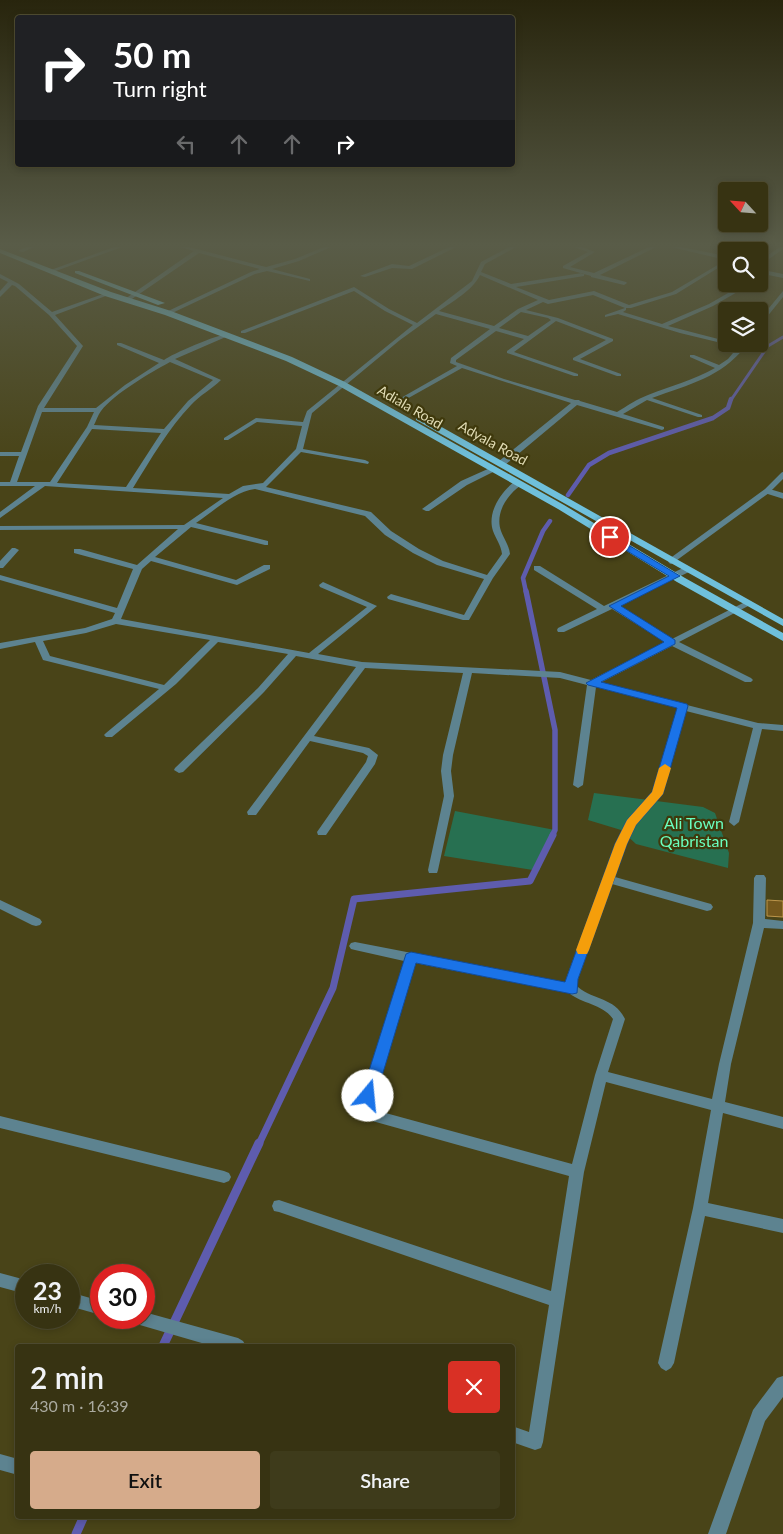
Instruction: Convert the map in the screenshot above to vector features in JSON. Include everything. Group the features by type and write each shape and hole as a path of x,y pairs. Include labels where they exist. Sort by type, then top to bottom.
{"main road":[{"name":"Adiala Road","path":"183,319 345,381 493,470 561,507 783,638"},
{"name":"Adyala Road","path":"205,319 243,332 394,404 502,463 686,570 783,623"}],"street":[{"path":"13,484 40,410 80,346 55,319"},
{"path":"243,332 276,319"},
{"path":"404,319 417,325"},
{"path":"0,646 86,630 118,616 138,568 148,558 188,525 230,496 246,488 264,485 299,450 309,412 345,381 426,319"},
{"path":"458,319 529,338"},
{"path":"508,319 453,359 452,363 662,428"},
{"path":"576,374 509,352 556,319 611,340 575,359 619,375"},
{"path":"639,319 718,342"},
{"path":"662,326 679,319"},
{"path":"52,484 90,427 98,410 114,395 166,360 226,335"},
{"path":"119,344 218,380 206,387 164,431 128,489"},
{"path":"619,414 629,406 647,398 708,376 721,368 739,352"},
{"path":"692,356 721,368"},
{"path":"394,404 460,367"},
{"path":"647,398 700,416"},
{"path":"502,463 577,401"},
{"path":"40,410 98,410"},
{"path":"226,439 256,420 305,424"},
{"path":"90,427 164,431"},
{"path":"299,450 365,462"},
{"path":"0,454 24,454"},
{"path":"426,509 464,483 493,470"},
{"path":"0,484 52,484 230,496"},
{"path":"0,516 42,484"},
{"path":"391,597 466,618 489,578 506,554 496,527 499,504 507,490 517,484"},
{"path":"255,487 368,514 388,533 416,551 440,563 489,578"},
{"path":"0,528 188,525 265,543"},
{"path":"0,566 15,550"},
{"path":"77,551 138,568"},
{"path":"148,558 237,583 268,567"},
{"path":"537,568 604,610"},
{"path":"562,630 686,570"},
{"path":"0,577 118,616 216,639 362,666 551,674 758,726 783,728"},
{"path":"310,656 373,606 323,584"},
{"path":"592,683 748,604"},
{"path":"614,606 671,642 748,680"},
{"path":"38,639 46,658 166,688"},
{"path":"109,735 166,688 216,639"},
{"path":"179,770 261,690 294,653"},
{"path":"252,812 362,666"},
{"path":"433,870 449,796 446,771 448,755 468,670"},
{"path":"578,785 592,683"},
{"path":"572,989 572,979 621,844 631,823 657,794 683,706"},
{"path":"734,822 758,726"},
{"path":"308,738 366,750 374,755 322,832"},
{"path":"666,1363 700,1208 725,1064 759,923 760,878"},
{"path":"608,879 707,907"},
{"path":"0,904 36,922"},
{"path":"759,923 783,925"},
{"path":"355,946 572,989 578,996 605,1005 616,1012 619,1019 601,1075 577,1172 535,1442 515,1435"},
{"path":"411,957 363,1113 577,1172"},
{"path":"601,1075 783,1123"},
{"path":"0,1122 224,1177"},
{"path":"279,1206 557,1300"},
{"path":"700,1208 783,1226"},
{"path":"0,1280 15,1284"},
{"path":"155,1322 232,1344"},
{"path":"717,1534 759,1416 783,1384"},
{"path":"0,1462 15,1466"}],"lane":[{"path":"671,561 767,491 783,475"},
{"path":"767,491 783,496"}],"green space":[{"name":"Ali Town Qabristan","path":"594,793 703,807 715,813 729,853 728,868 636,844 621,830 588,820"},
{"path":"455,811 555,830 539,871 444,856"}],"building":[{"path":"767,900 783,901 783,917 767,916"}],"waterway":[{"path":"731,400 768,346 783,337"},
{"path":"568,495 589,465 609,453 713,418 728,408 731,399"},
{"path":"526,592 523,578 543,531 550,521"},
{"path":"526,591 555,730 555,830 552,836"},
{"path":"259,1144 333,988 354,899 530,881 553,835"},
{"path":"164,1344 259,1143"},
{"path":"76,1534 83,1519"}],"slow traffic":[{"path":"582,950 621,844 631,823 643,812 657,794 665,768"}],"route":[{"path":"368,1096 411,957 572,989 572,979 621,844 631,823 643,812 657,794 683,706 592,683 671,642 614,606 676,576 610,537"}]}
